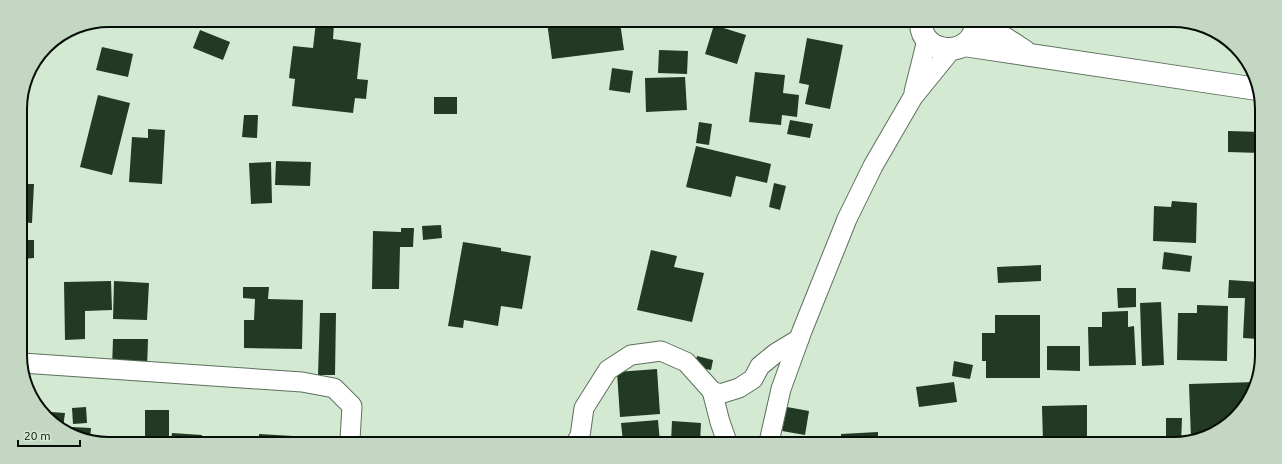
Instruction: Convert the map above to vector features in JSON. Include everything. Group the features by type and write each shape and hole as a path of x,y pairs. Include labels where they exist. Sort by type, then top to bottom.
{"street":[{"path":"770,437 781,389 799,339 847,218 873,166 913,97 958,47 972,38 975,27"},
{"path":"988,27 1030,55"},
{"path":"922,28 934,46 943,49 958,47 1030,55 1252,88"},
{"path":"913,97 922,28"},
{"path":"712,391 720,394 739,388 753,379 760,366 776,353 799,339"},
{"path":"579,437 584,408 608,370 631,355 661,351 686,362 712,391 725,437"},
{"path":"28,363 302,382 334,388 352,406 350,437"}],"building":[{"path":"315,27 334,27 333,39 361,43 357,79 368,80 366,99 355,98 353,113 292,106 295,79 289,78 293,46 313,48"},
{"path":"548,27 621,27 624,50 552,59"},
{"path":"713,27 720,27 746,35 737,64 705,54"},
{"path":"200,30 230,42 223,60 193,48"},
{"path":"807,38 843,45 830,109 805,104 809,85 799,83"},
{"path":"102,47 133,54 128,77 96,70"},
{"path":"659,50 688,51 687,74 658,73"},
{"path":"612,68 633,71 630,93 609,90"},
{"path":"755,72 785,75 783,93 799,95 797,117 782,115 781,125 749,122"},
{"path":"685,77 687,110 646,112 645,78"},
{"path":"98,95 130,103 112,175 80,167"},
{"path":"434,97 457,97 457,114 434,114"},
{"path":"244,115 258,115 257,138 242,137"},
{"path":"790,120 813,124 810,138 787,134"},
{"path":"699,122 712,124 709,145 696,143"},
{"path":"148,129 165,130 162,184 129,182 132,137 148,138"},
{"path":"1228,131 1255,132 1255,153 1228,152"},
{"path":"696,146 771,164 767,183 736,176 731,197 686,187"},
{"path":"276,161 311,162 310,186 275,185"},
{"path":"271,162 272,203 251,204 249,163"},
{"path":"774,183 786,186 780,210 769,207"},
{"path":"27,184 34,184 32,223 27,223"},
{"path":"1172,201 1197,203 1196,243 1153,241 1154,206 1171,207"},
{"path":"441,225 442,238 423,240 422,226"},
{"path":"401,228 414,228 413,247 400,247 399,289 372,289 373,231 401,232"},
{"path":"27,240 34,240 34,258 27,259"},
{"path":"463,242 501,248 501,251 531,256 522,309 501,306 498,326 464,320 463,328 448,326"},
{"path":"651,250 677,256 674,267 704,273 692,322 637,310"},
{"path":"1164,252 1192,256 1190,272 1162,269"},
{"path":"1041,265 1041,281 998,283 997,267"},
{"path":"1229,280 1255,282 1255,339 1243,338 1245,298 1228,298"},
{"path":"111,281 112,310 85,311 85,339 65,340 64,282"},
{"path":"114,281 149,283 147,320 113,319"},
{"path":"243,287 269,287 268,299 303,300 302,349 244,348 244,320 254,320 255,299 243,298"},
{"path":"1117,288 1136,288 1136,307 1118,308"},
{"path":"1161,302 1164,365 1142,366 1140,303"},
{"path":"1197,305 1228,306 1227,361 1177,360 1178,313 1197,313"},
{"path":"1128,311 1128,327 1134,326 1136,365 1089,366 1088,327 1102,327 1102,312"},
{"path":"320,313 336,313 335,375 318,375"},
{"path":"995,315 1040,315 1040,378 986,378 986,361 982,361 982,333 995,333"},
{"path":"113,339 148,339 147,369 112,368"},
{"path":"1047,346 1080,346 1080,371 1047,370"},
{"path":"697,356 713,360 711,370 694,367"},
{"path":"954,361 973,365 970,379 952,376"},
{"path":"657,369 660,414 620,417 617,372"},
{"path":"954,382 957,402 919,407 916,387"},
{"path":"1251,382 1241,401 1231,413 1209,429 1191,435 1189,384"},
{"path":"1087,405 1087,437 1043,437 1042,406"},
{"path":"86,407 87,423 73,424 72,408"},
{"path":"787,407 809,411 805,435 782,431"},
{"path":"145,410 169,410 169,437 145,437"},
{"path":"51,413 65,413 64,423 55,417"},
{"path":"1166,418 1182,418 1181,436 1166,437"},
{"path":"658,420 660,437 622,437 621,423"},
{"path":"672,421 701,423 700,437 671,437"},
{"path":"72,427 91,428 90,434 83,433 72,428"},
{"path":"878,432 878,437 841,437 841,434"},
{"path":"172,433 202,435 202,437 171,437"},
{"path":"259,434 310,437 259,437"}]}
